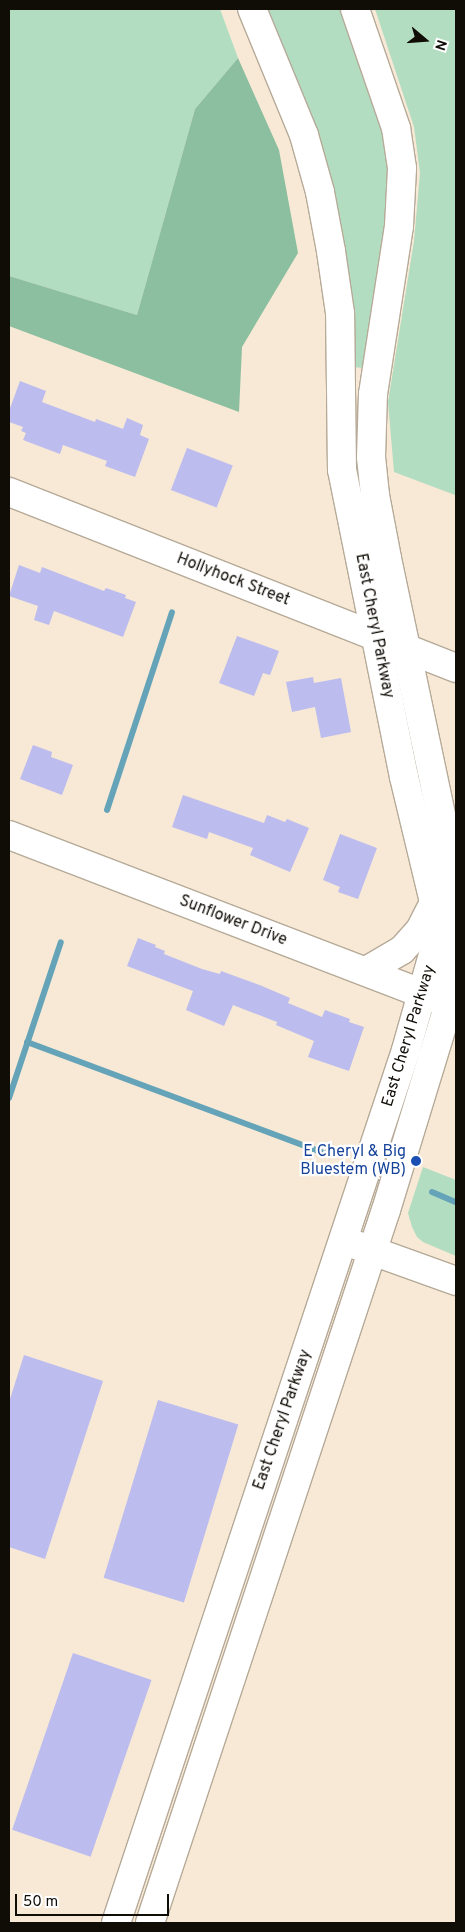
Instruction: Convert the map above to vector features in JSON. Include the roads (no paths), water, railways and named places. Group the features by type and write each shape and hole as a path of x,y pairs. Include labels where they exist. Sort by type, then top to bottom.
{"street":[{"name":"East Cheryl Parkway","path":"116,1923 424,994 434,951 434,902 404,777 342,470 340,314 322,202 304,135 252,9"},
{"name":"East Cheryl Parkway","path":"150,1923 453,1005 455,881 408,649 387,558 375,495 371,457 373,394 399,226 402,168 396,128 355,9"},
{"name":"Hollyhock Street","path":"9,492 456,668"},
{"name":"Sunflower Drive","path":"9,835 453,1005"},
{"path":"366,971 402,950 420,930 434,902"},
{"path":"343,1241 456,1281"}],"waterway":[{"path":"107,810 172,612"},
{"path":"9,1098 61,942"},
{"path":"27,1042 330,1155"},
{"path":"432,1192 456,1202"}],"place":[{"name":"E Cheryl & Big Bluestem (WB)","path":"416,1161"}]}
